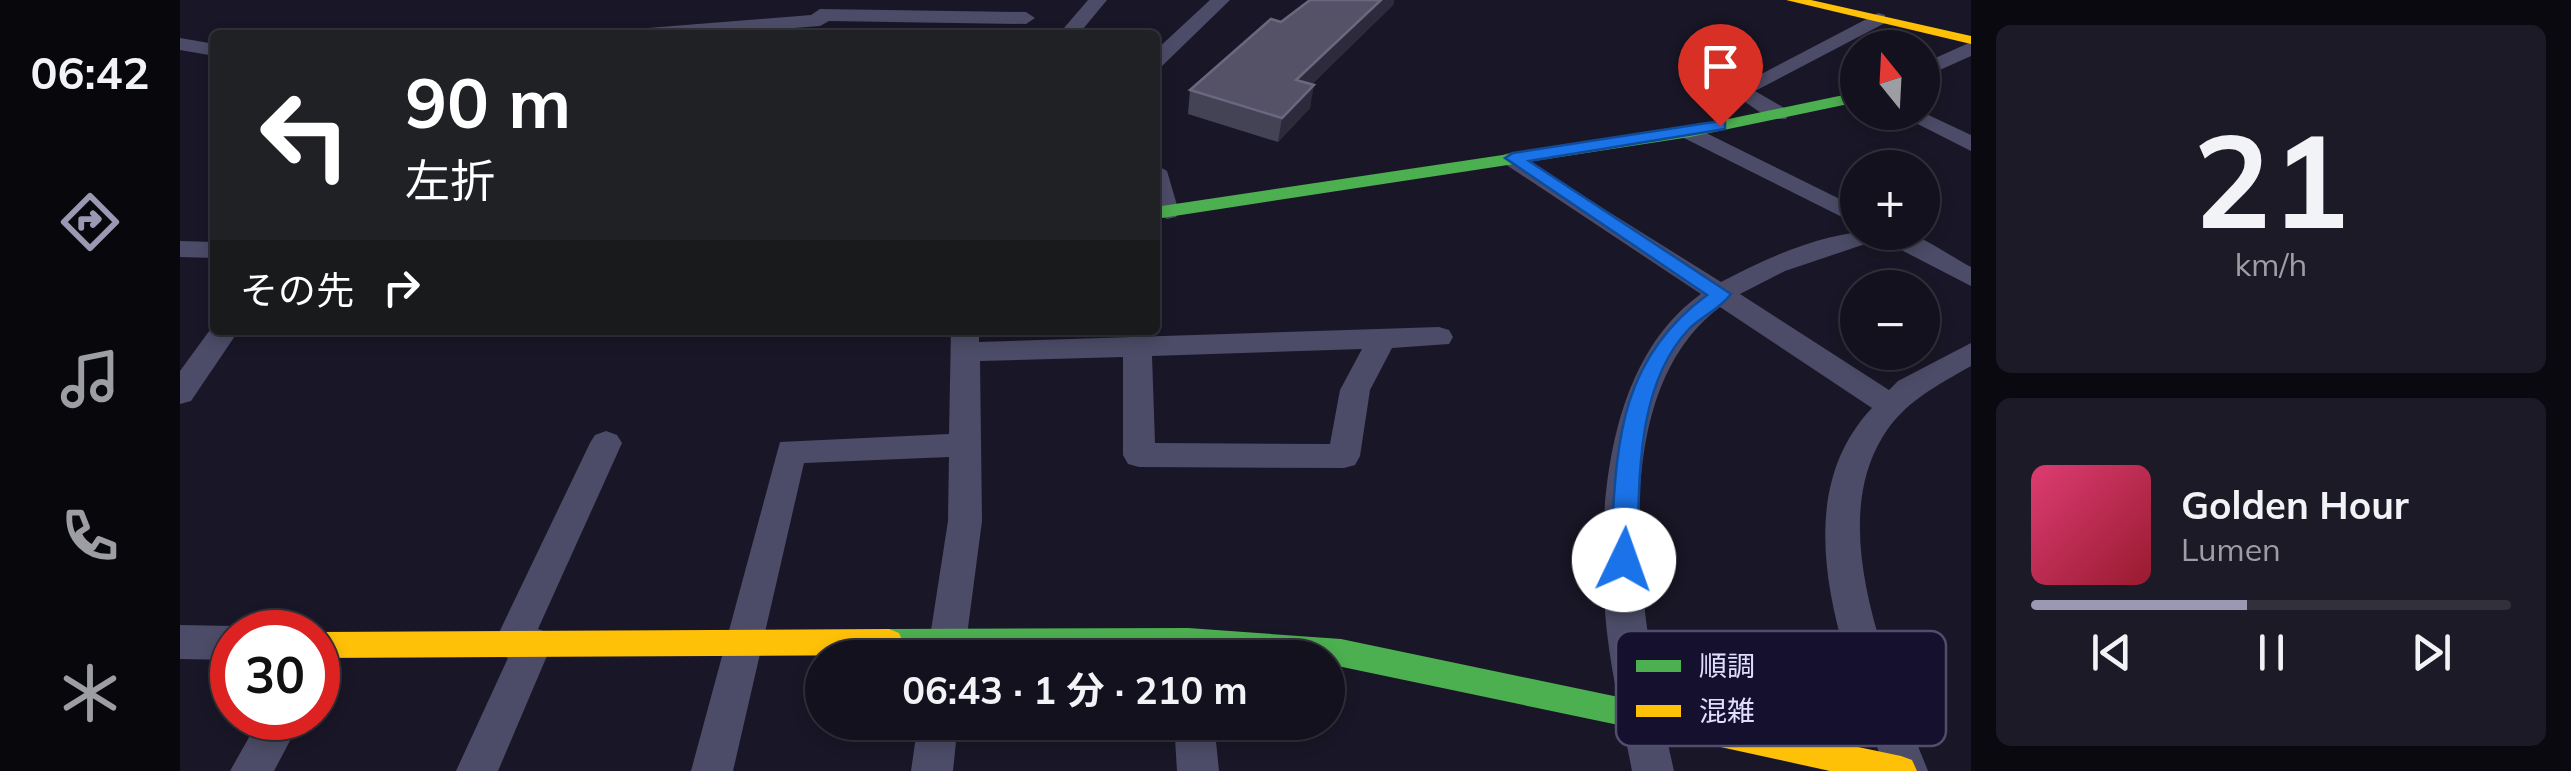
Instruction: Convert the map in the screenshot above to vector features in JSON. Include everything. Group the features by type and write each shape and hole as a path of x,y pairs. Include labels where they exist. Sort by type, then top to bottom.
{"street":[{"path":"1072,30 1098,0"},
{"path":"1160,57 1221,0"},
{"path":"1793,0 1829,4 1971,40"},
{"path":"691,30 820,18 1026,18"},
{"path":"1778,114 1740,91 1878,19"},
{"path":"180,44 210,49"},
{"path":"1940,63 1971,48"},
{"path":"1161,213 1690,132 1840,101"},
{"path":"1940,129 1971,144"},
{"path":"1690,132 1840,209"},
{"path":"1513,158 1887,404"},
{"path":"1628,631 1622,591 1629,467 1640,401 1660,353 1682,324 1760,269 1840,244"},
{"path":"180,248 210,250"},
{"path":"1919,250 1971,278"},
{"path":"180,393 221,335"},
{"path":"948,640 965,521 965,341 1137,346 1439,338"},
{"path":"1137,346 1139,456 1344,456 1355,390 1382,339"},
{"path":"1857,631 1843,563 1846,476 1887,404 1947,363 1971,353"},
{"path":"478,771 523,644 606,443"},
{"path":"712,771 791,451 963,446"},
{"path":"180,642 210,643"},
{"path":"340,649 523,644 805,646"},
{"path":"1345,653 1616,710"},
{"path":"250,771 269,740"},
{"path":"932,771 936,740"},
{"path":"1195,740 1198,771"},
{"path":"1648,746 1653,771"},
{"path":"1785,746 1904,771"},
{"path":"1895,746 1904,771"}],"building":[{"path":"1310,0 1381,0 1296,80 1314,85 1282,118 1190,90 1271,19 1281,22"}],"traffic: fast":[{"path":"1160,212 1690,132 1840,101"},
{"path":"1345,653 1616,710"}],"traffic: slow":[{"path":"1793,0 1971,40"},
{"path":"340,645 805,642"},
{"path":"1784,746 1901,771"}],"route":[{"path":"1624,560 1629,467 1640,401 1660,353 1682,324 1720,294 1513,158 1720,126"}]}
